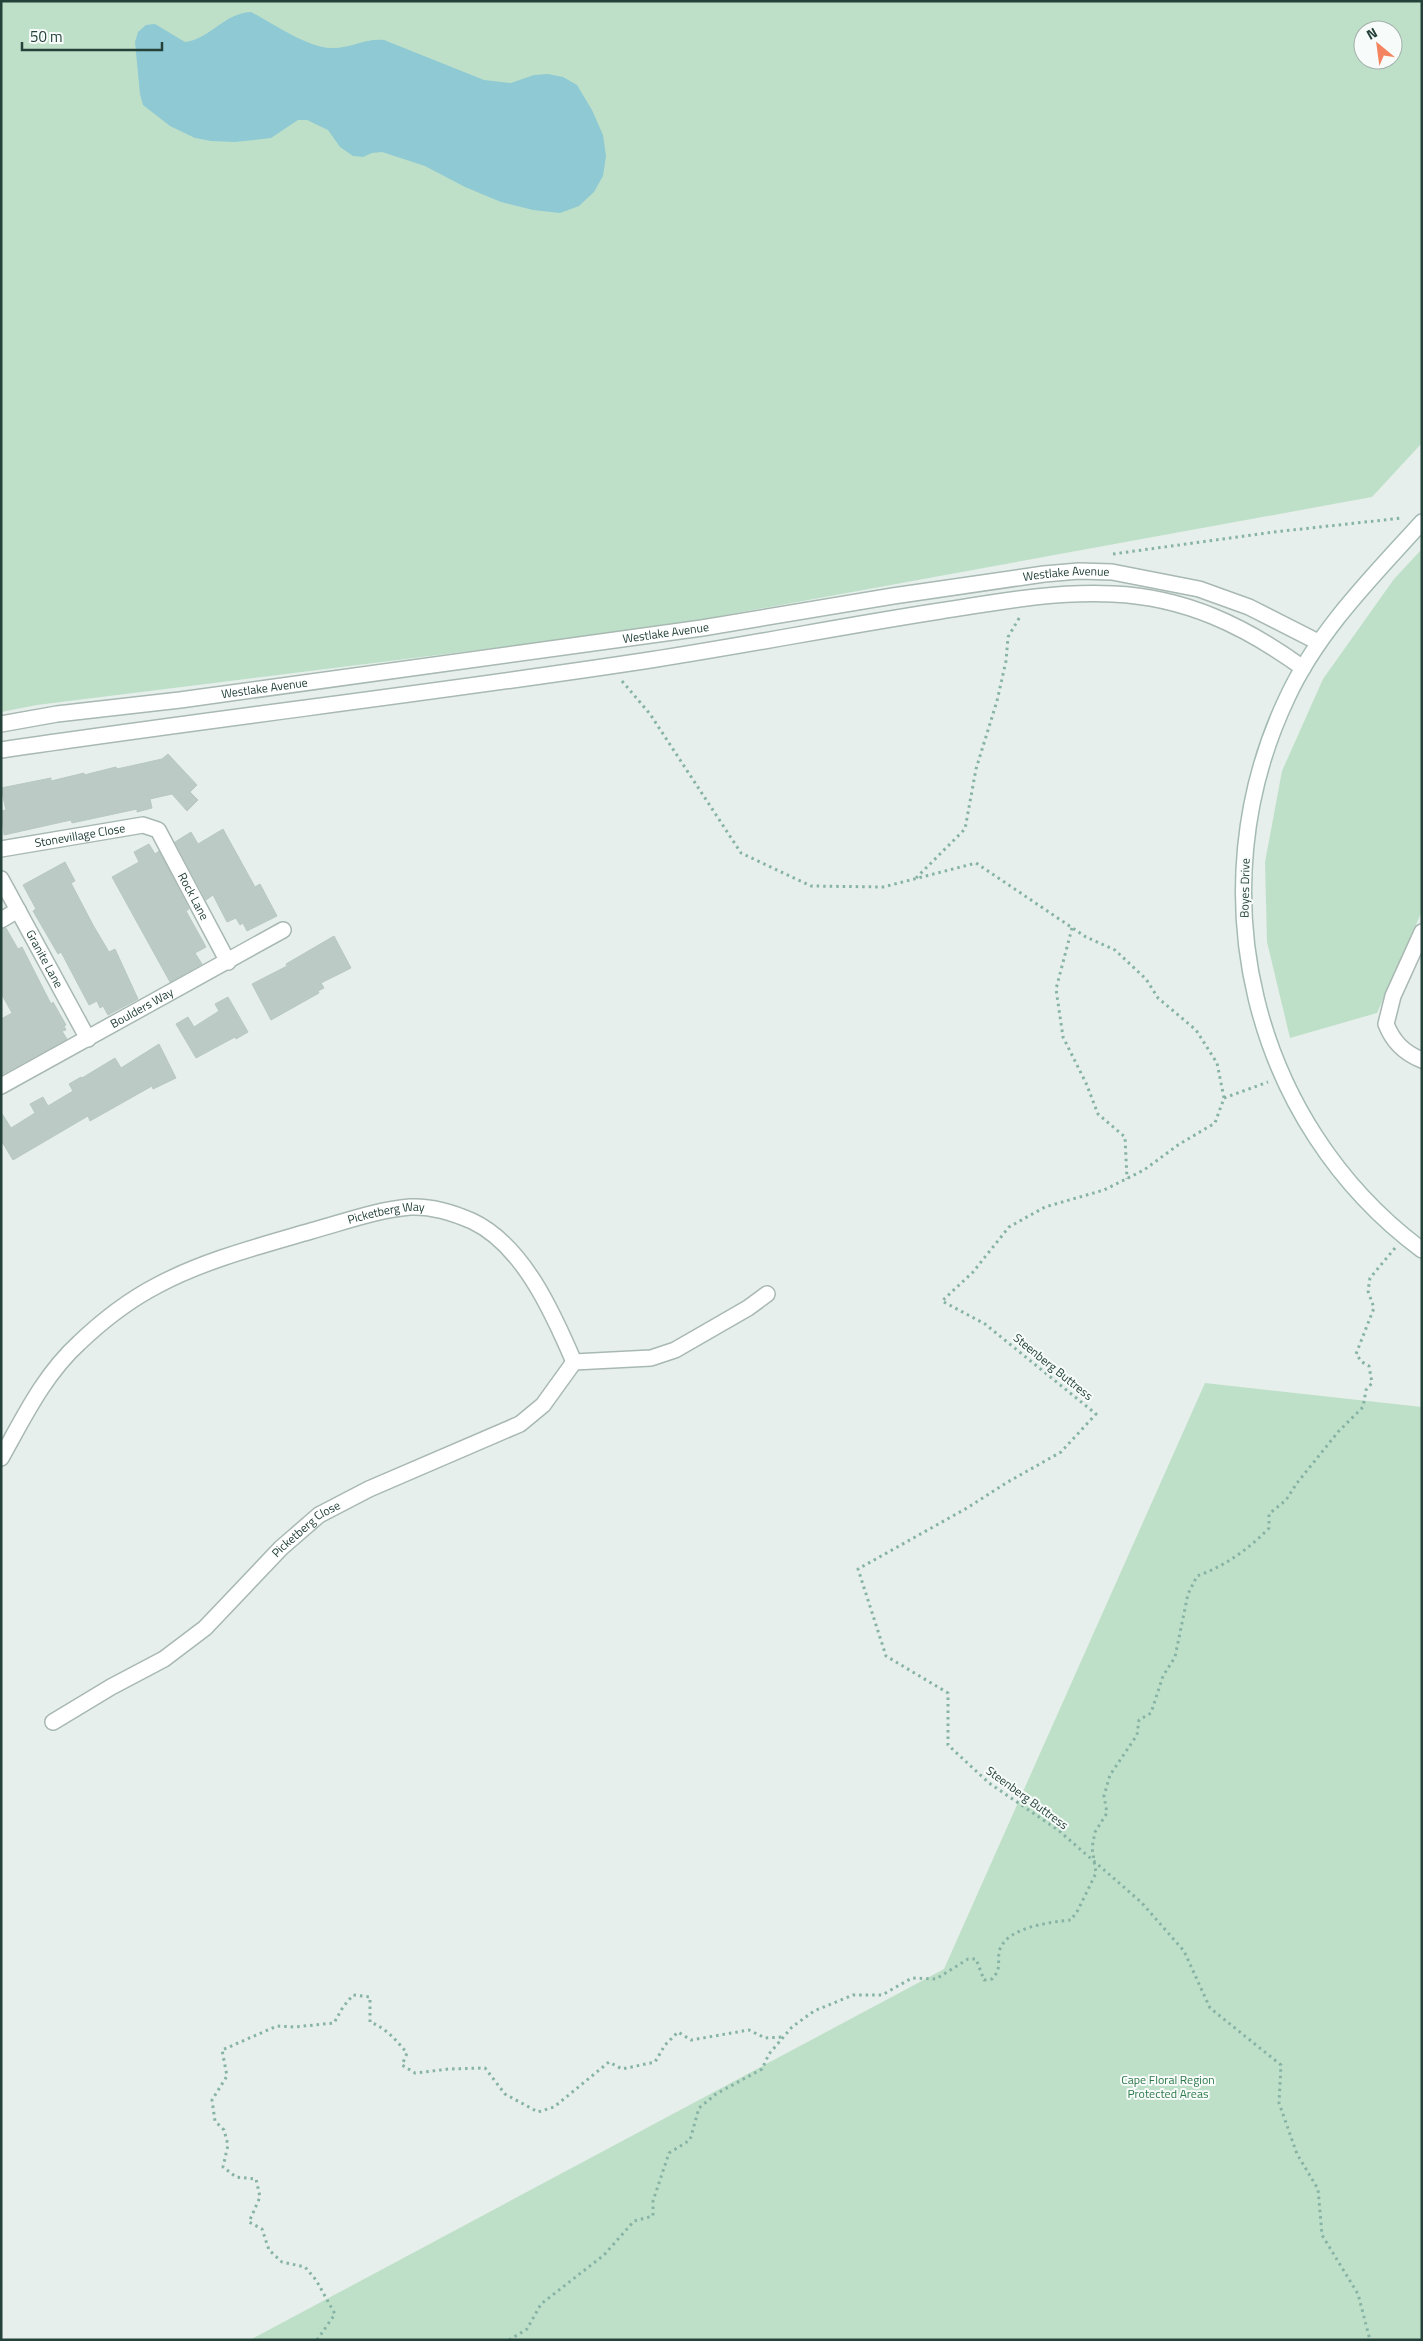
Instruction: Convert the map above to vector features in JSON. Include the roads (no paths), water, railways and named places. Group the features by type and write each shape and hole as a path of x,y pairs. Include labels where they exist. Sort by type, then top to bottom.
{"street":[{"name":"Boyes Drive","path":"1415,520 1318,642 1286,699 1270,738 1258,775 1249,816 1242,894 1249,964 1258,1012 1283,1078 1306,1123 1350,1183 1380,1215 1422,1250"},
{"name":"Westlake Avenue","path":"1,724 57,714 218,695 702,628 933,590 1044,574 1079,571 1112,572 1198,589 1249,607 1318,642"},
{"name":"Westlake Avenue","path":"1,750 609,666 1031,598 1076,593 1159,598 1238,626 1277,649 1303,668"},
{"name":"Stonevillage Close","path":"1,849 143,824 158,830"},
{"name":"Rock Lane","path":"158,830 228,962"},
{"name":"Granite Lane","path":"1,879 88,1038"},
{"path":"1,920 18,910"},
{"name":"Boulders Way","path":"1,1086 284,930"},
{"path":"1422,932 1393,996 1386,1024 1397,1044 1409,1055 1422,1060"},
{"name":"Picketberg Way","path":"1,1458 39,1390 55,1368 78,1344 114,1314 158,1285 200,1267 274,1242 380,1211 412,1207 436,1209 473,1221 501,1241 533,1281 555,1317 574,1362"},
{"path":"574,1362 651,1358 675,1350 748,1308 767,1294"},
{"name":"Picketberg Close","path":"53,1722 111,1686 164,1659 205,1628 281,1548 319,1515 368,1489 520,1424 543,1405 574,1362"}],"water":[{"path":"251,12 302,40 323,47 340,48 371,40 384,40 484,80 511,83 534,75 548,74 563,77 577,85 592,110 603,135 606,156 603,176 594,192 579,206 560,213 533,210 501,202 465,187 425,166 382,152 372,153 363,157 353,156 340,147 328,130 307,120 298,120 271,138 235,142 211,141 195,138 170,126 143,105 140,94 135,42 138,32 146,25 155,24 185,42 202,36 241,13"}],"park label":[{"name":"Cape Floral Region Protected Areas","path":"1168,2087"}]}
